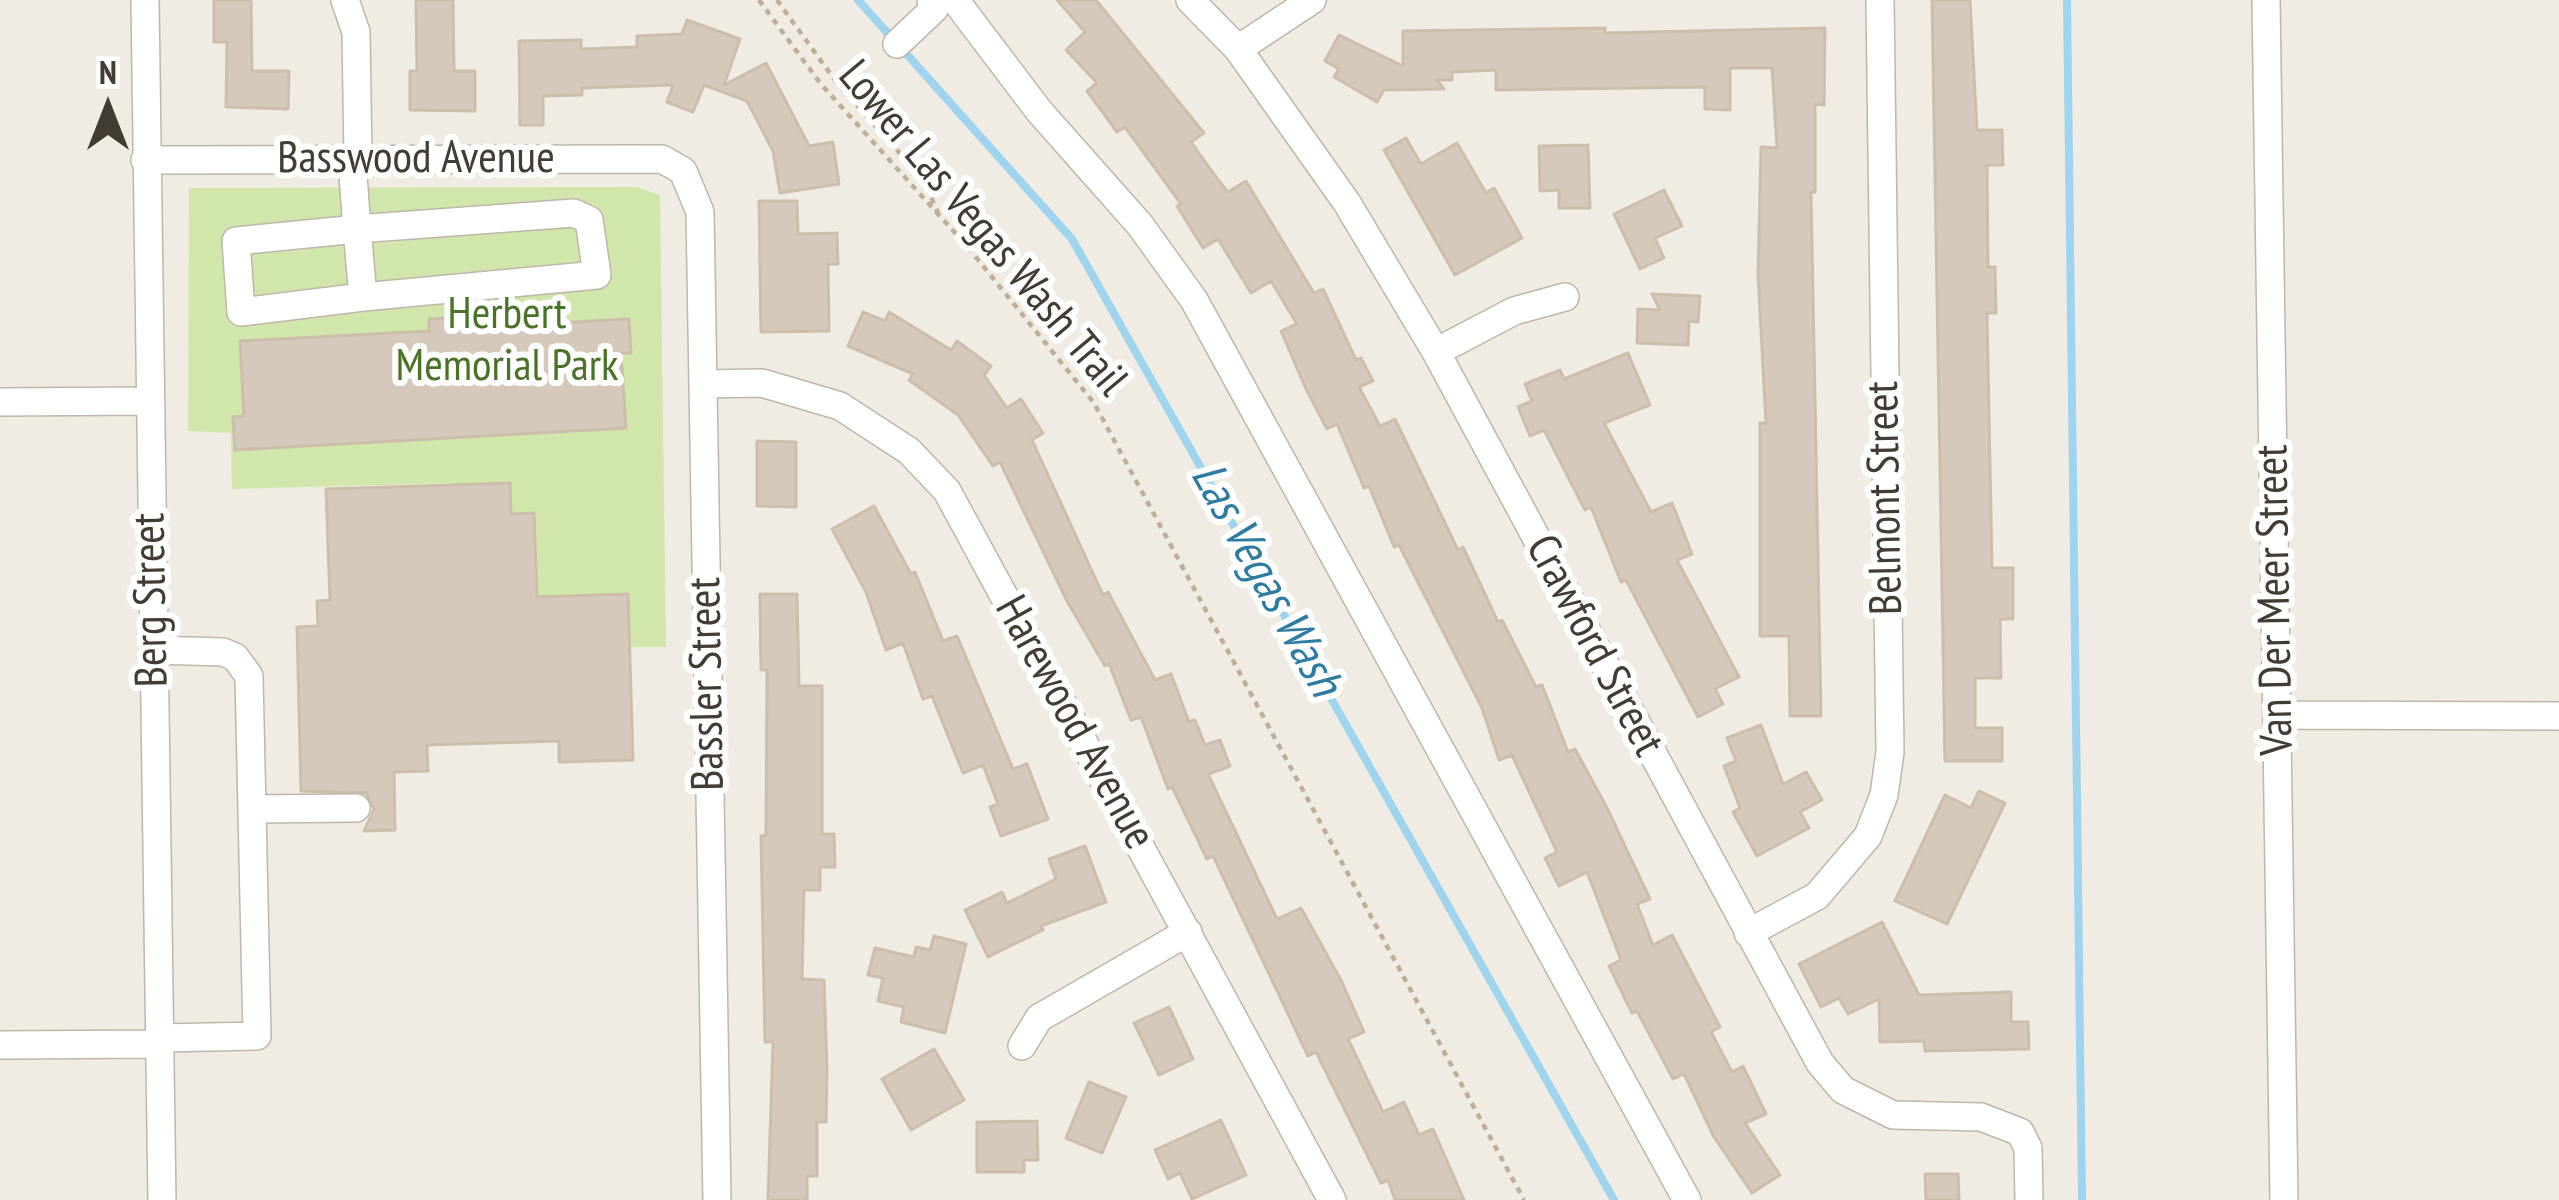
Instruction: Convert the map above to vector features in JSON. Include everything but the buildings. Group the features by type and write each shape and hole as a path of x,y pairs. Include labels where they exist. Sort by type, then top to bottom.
{"street":[{"name":"Berg Street","path":"145,0 162,1200"},
{"path":"345,0 356,32 358,159 353,175 363,297"},
{"path":"897,44 934,10 931,0"},
{"path":"955,0 1194,300 1687,1200"},
{"name":"Crawford Street","path":"1190,0 1238,49 1347,203 1436,352 1820,1063 1843,1090 1893,1115 1981,1117 2020,1132 2028,1148 2029,1200"},
{"path":"1238,49 1312,0"},
{"name":"Belmont Street","path":"1748,933 1817,896 1868,836 1884,795 1890,752 1880,0"},
{"name":"Van Der Meer Street","path":"2266,0 2284,1200"},
{"name":"Basswood Avenue","path":"145,160 662,159 683,172"},
{"name":"Bassler Street","path":"683,172 700,212 717,1200"},
{"path":"574,212 589,220 597,275 363,297 241,312 236,241 574,212"},
{"path":"1436,352 1514,311 1564,297"},
{"name":"Harewood Avenue","path":"703,384 762,383 840,406 909,451 947,491 1332,1200"},
{"path":"0,402 149,401"},
{"path":"0,1045 256,1036 251,692 242,664 223,652 153,650"},
{"path":"2277,715 2559,716"},
{"path":"253,809 356,808"},
{"path":"1022,1046 1039,1018 1188,932"}],"path":[{"name":"Lower Las Vegas Wash Trail","path":"759,0 820,83 1094,403 1524,1200"},
{"path":"777,0 837,83 923,179 940,218"}],"green space":[{"name":"Herbert Memorial Park","path":"637,187 660,195 666,647 455,648 452,483 232,489 231,433 188,431 189,188"}],"waterway":[{"name":"Las Vegas Wash","path":"858,0 893,39"},
{"name":"Las Vegas Wash","path":"2067,0 2082,1200"},
{"name":"Las Vegas Wash","path":"903,50 1072,239 1614,1200"}]}
